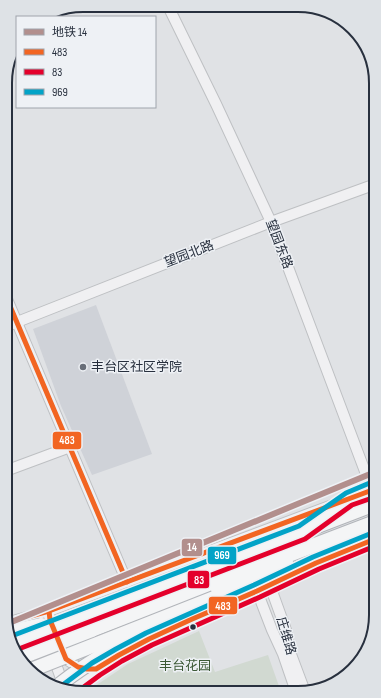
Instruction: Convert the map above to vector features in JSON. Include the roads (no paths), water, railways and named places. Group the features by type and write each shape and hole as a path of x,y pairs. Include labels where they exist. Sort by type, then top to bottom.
{"highway":[{"path":"302,532 349,499"},
{"path":"17,642 369,506"},
{"path":"26,656 369,524"},
{"path":"62,683 102,654 143,632 283,567 327,541"},
{"path":"36,668 214,598"},
{"path":"14,631 88,614"}],"street":[{"name":"望园东路","path":"171,12 271,222 369,477"},
{"name":"望园北路","path":"12,324 271,222 369,186"},
{"path":"12,324 70,447 127,582"},
{"path":"12,469 70,447"},
{"path":"12,621 49,611 369,492"},
{"path":"75,685 96,669 149,639 316,563 369,541"},
{"name":"庄维路","path":"275,582 273,594 286,630 290,649 303,685"},
{"name":"庄维路","path":"257,591 283,654 294,686"},
{"path":"49,611 50,620 66,659 78,667 96,669"},
{"path":"36,615 40,621 63,683"}],"metro line":[{"name":"14","path":"12,622 369,474"}],"place":[{"name":"丰台区社区学院","path":"83,367"}],"park label":[{"name":"丰台花园","path":"185,666"}]}
